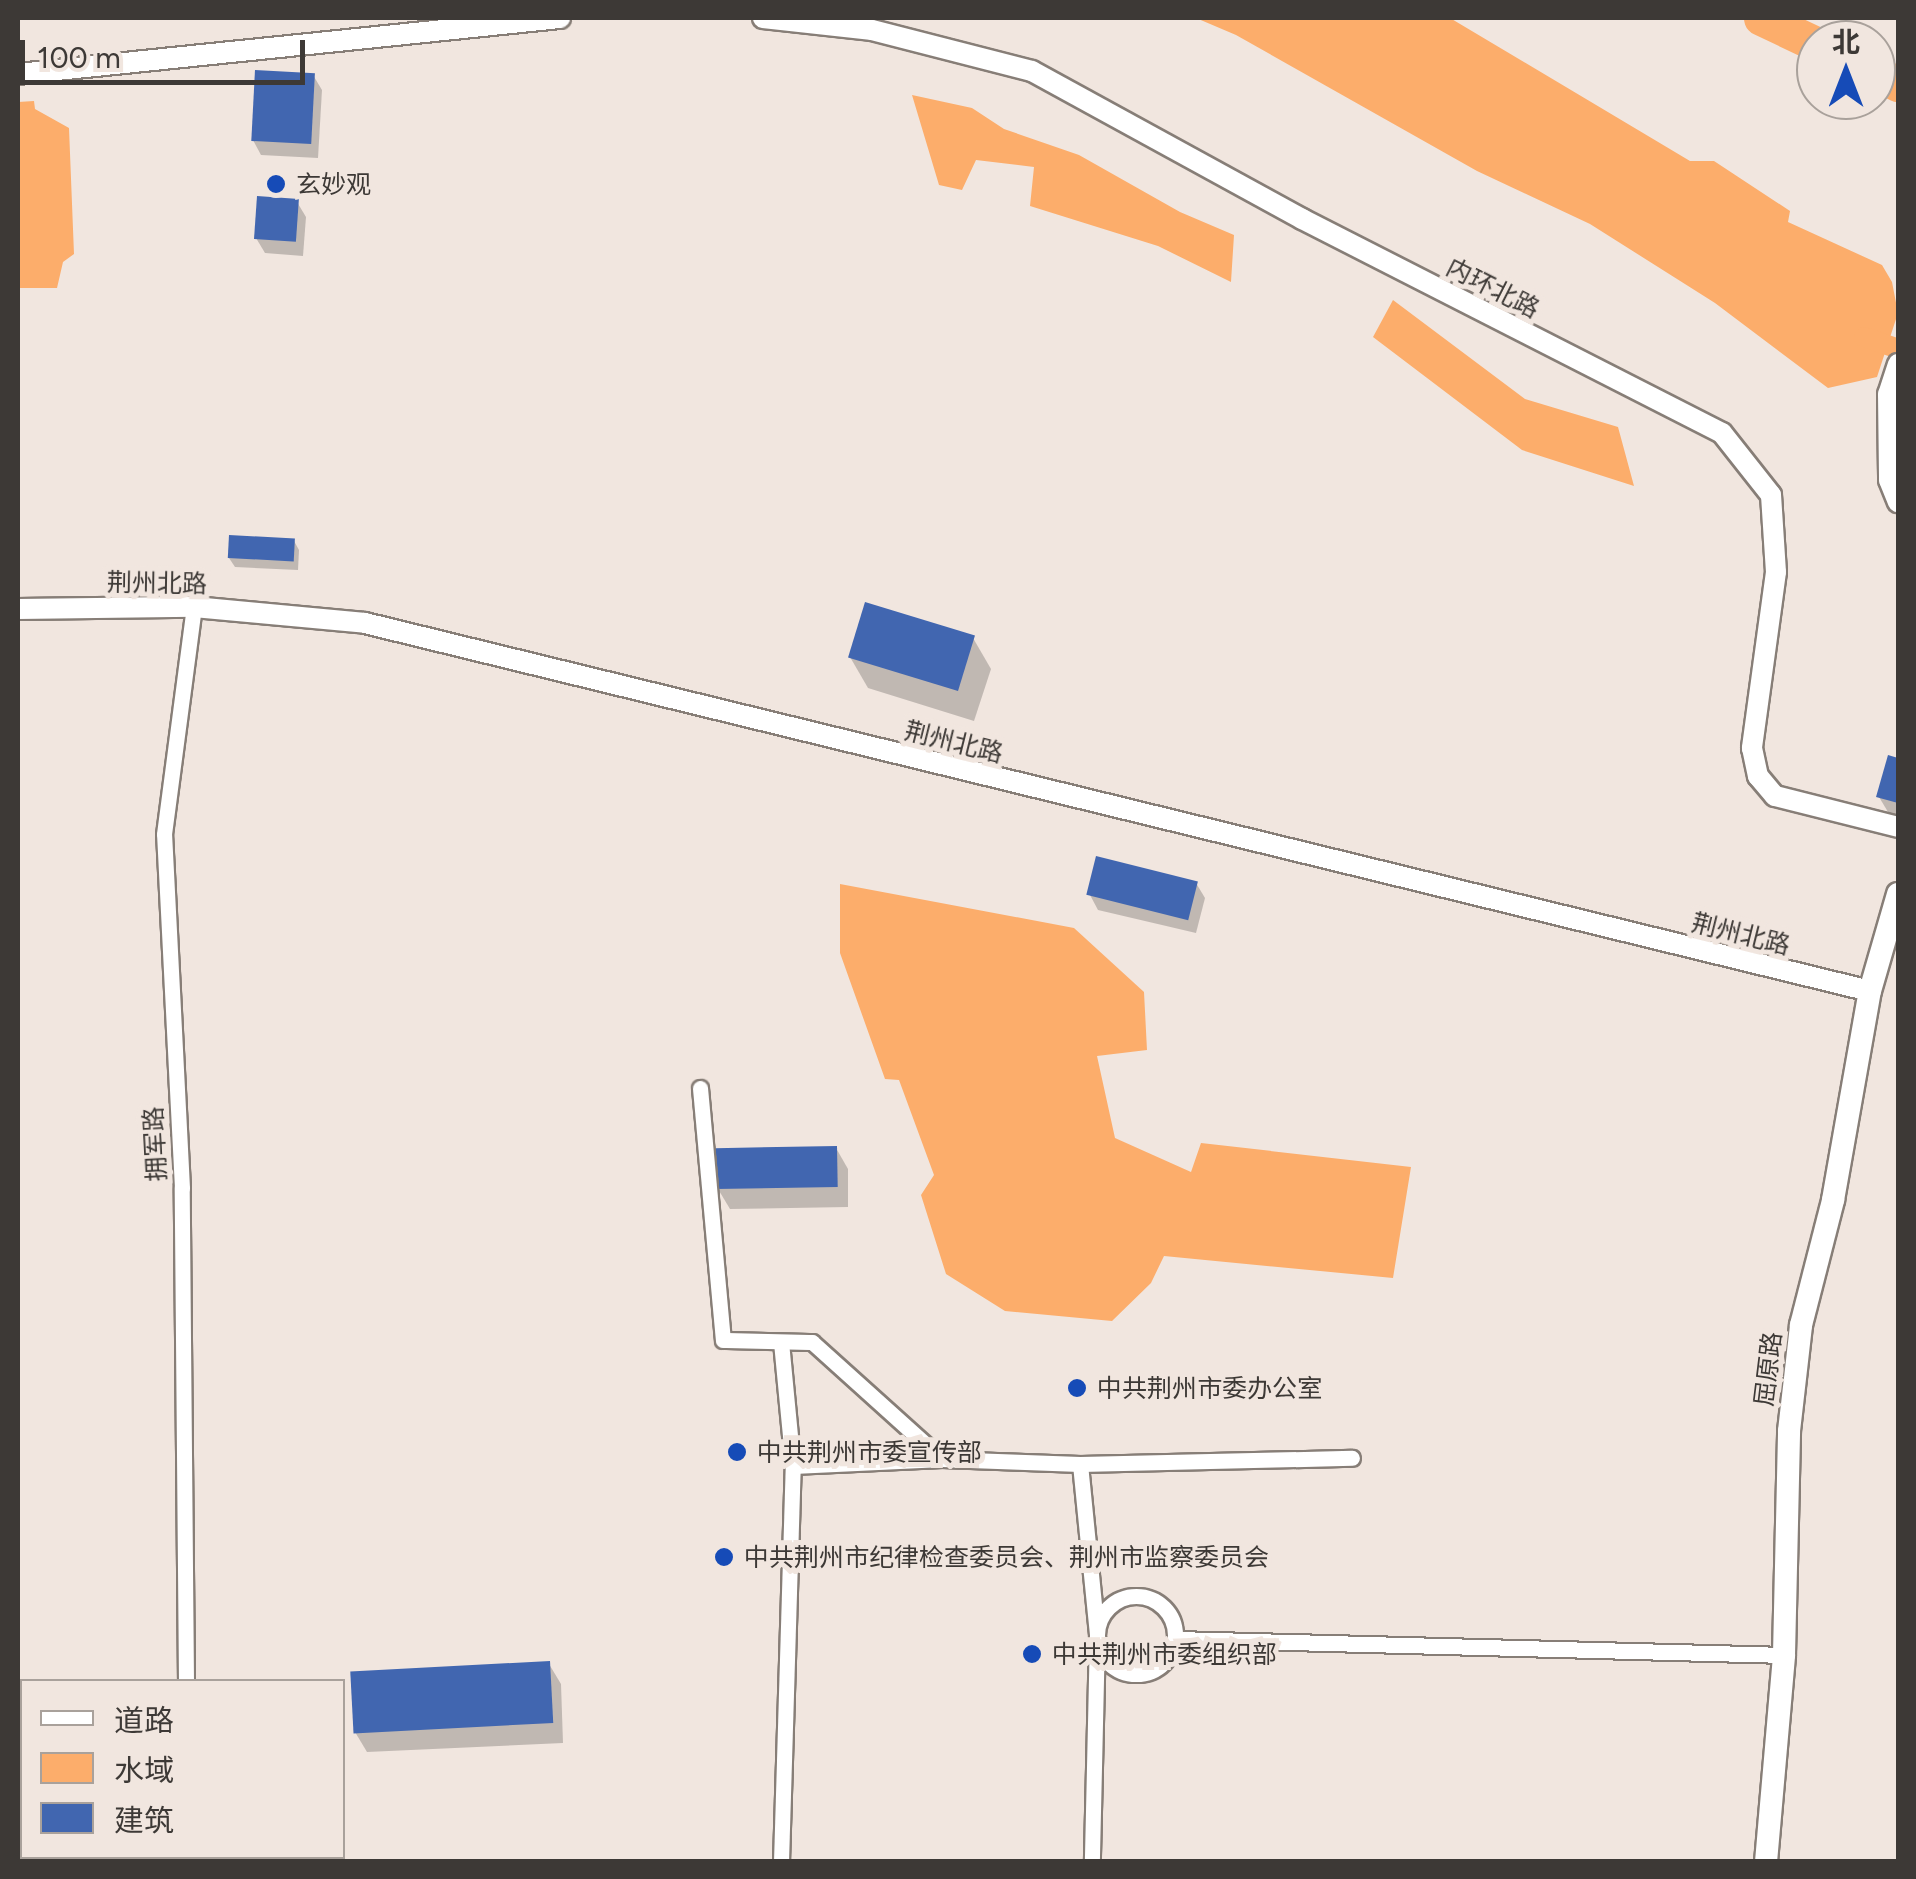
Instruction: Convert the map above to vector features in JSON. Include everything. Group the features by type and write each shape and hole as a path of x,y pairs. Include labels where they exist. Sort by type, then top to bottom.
{"main road":[{"name":"屈原路","path":"1766,1862 1784,1656 1789,1431 1801,1325 1833,1200 1870,991 1898,894"}],"street":[{"path":"18,74 560,18"},
{"name":"内环北路","path":"762,18 872,30 1032,71 1302,219 1722,432 1771,495 1776,572 1752,748 1758,776 1774,796 1898,827"},
{"path":"1898,364 1888,394 1889,480 1898,502"},
{"name":"荆州北路","path":"18,608 194,606 365,623 1870,991"},
{"name":"拥军路","path":"186,1679 182,1188 164,834 194,606"},
{"path":"700,1088 723,1340 812,1342 942,1459"},
{"path":"781,1342 793,1466 781,1862"},
{"path":"793,1466 942,1459 1080,1464 1352,1458"},
{"path":"1080,1464 1097,1635 1092,1862"},
{"path":"1138,1596 1161,1606 1170,1615 1175,1640 1164,1663 1153,1670 1128,1674 1106,1660 1097,1635 1105,1612 1114,1603 1138,1596"},
{"path":"1175,1640 1784,1656"}],"water":[{"path":"1196,18 1450,18 1690,161 1714,161 1790,211 1788,222 1882,265 1892,282 1898,313 1877,377 1828,388 1715,303 1590,224 1477,171 1236,35"},
{"path":"912,95 972,108 1004,129 1079,155 1180,212 1234,235 1231,282 1158,246 1030,206 1034,167 976,160 962,190 939,185"},
{"path":"34,101 35,109 69,128 74,254 63,262 57,288 18,288 18,102"},
{"path":"1393,300 1525,399 1618,427 1634,486 1522,450 1373,337"},
{"path":"840,884 1074,928 1144,992 1147,1050 1097,1056 1115,1138 1191,1172 1201,1143 1411,1167 1393,1278 1164,1256 1151,1283 1112,1321 1005,1311 946,1274 921,1195 934,1175 899,1080 885,1079 840,953"}],"building":[{"path":"255,70 315,73 311,144 251,141"},
{"path":"257,196 299,199 296,242 254,239"},
{"path":"229,535 295,538 294,561 228,558"},
{"path":"865,602 975,636 958,691 848,657"},
{"path":"1888,755 1898,758 1898,803 1876,797"},
{"path":"1096,856 1198,881 1188,920 1086,895"},
{"path":"837,1146 838,1187 716,1189 715,1148"},
{"path":"550,1661 553,1723 354,1733 350,1671"}],"waterway":[{"path":"1761,18 1796,35"},
{"path":"1864,337 1898,349"}],"place":[{"name":"玄妙观","path":"276,184"},
{"name":"中共荆州市委办公室","path":"1077,1388"},
{"name":"中共荆州市委宣传部","path":"737,1452"},
{"name":"中共荆州市纪律检查委员会、荆州市监察委员会","path":"724,1557"},
{"name":"中共荆州市委组织部","path":"1032,1654"}]}
